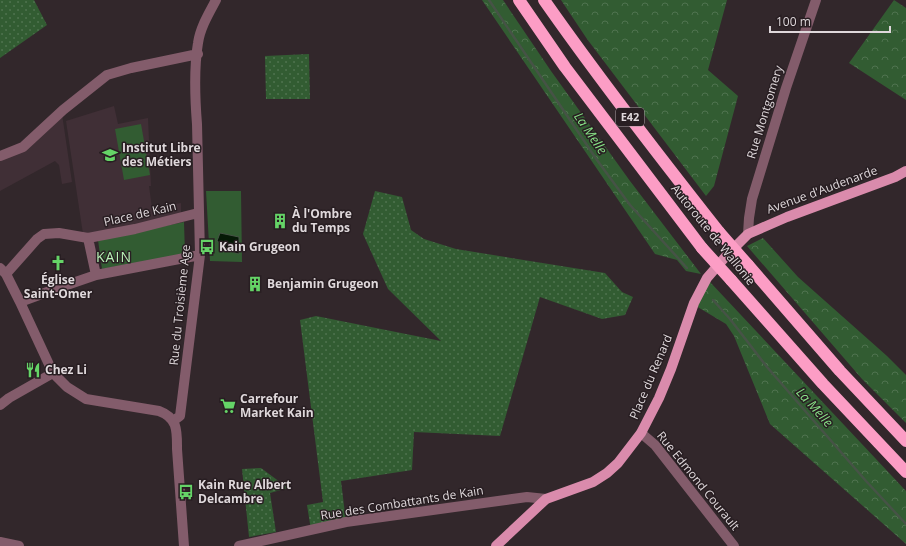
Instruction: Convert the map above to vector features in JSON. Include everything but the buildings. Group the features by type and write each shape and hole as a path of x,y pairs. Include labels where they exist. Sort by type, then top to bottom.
{"highway":[{"name":"Autoroute de Wallonie","path":"518,0 566,67 702,248 823,384 906,472"},
{"name":"Autoroute de Wallonie","path":"544,0 592,68 719,232 840,371 906,441"}],"main road":[{"name":"Avenue d'Audenarde","path":"748,234 787,216 895,177 906,171"},
{"name":"Place du Renard","path":"546,499 592,482 607,473 618,463 641,433 666,381 694,303 707,278 748,234"},
{"path":"496,546 546,499"}],"street":[{"name":"Rue du Troisième Age","path":"173,420 180,416 200,255 196,107 196,66 198,43 203,27 216,0"},
{"name":"Rue Montgomery","path":"748,234 752,199 786,88 816,0"},
{"path":"0,156 23,147 63,110 107,75 198,54"},
{"name":"Place de Kain","path":"2,272 44,234 59,233 85,238 135,229 198,214"},
{"path":"85,238 96,275"},
{"path":"20,302 96,275 200,255"},
{"path":"2,272 20,302 53,373 67,387 86,399 158,411 165,413 173,420 177,433 184,546"},
{"path":"0,405 9,398 53,373"},
{"name":"Rue Edmond Courault","path":"641,433 654,445 734,546"},
{"name":"Rue des Combattants de Kain","path":"239,546 346,522 527,497 546,499"},
{"path":"0,542 19,546"}],"shaded area":[{"name":"Institut Libre des Métiers","path":"114,106 118,124 148,118 151,186 149,186 152,208 181,203 181,215 135,226 83,234 66,121"},
{"path":"62,114 72,182 62,184 59,165 55,161 0,191 0,159"},
{"path":"220,233 239,237 239,254 231,251 217,241"}],"green space":[{"path":"0,0 34,0 47,25 0,58"},
{"path":"482,0 503,0 551,71 630,181 701,274 686,271 677,260 655,254"},
{"path":"561,0 727,0 708,70 738,96 714,186 706,196 587,39"},
{"path":"894,0 906,8 906,100 849,63"},
{"path":"309,54 310,99 266,99 265,56"},
{"path":"141,124 150,175 124,180 115,129"},
{"path":"206,191 241,191 242,262 210,261"},
{"path":"375,191 402,197 411,230 424,239 456,249 605,273 622,292 633,297 625,315 602,319 540,297 500,436 414,432 412,470 341,481 346,522 311,530 307,505 323,502 300,320 316,316 441,341 388,289 363,234"},
{"path":"184,222 185,254 102,269 98,240"},
{"path":"763,238 798,277 887,356 906,375 906,423 862,379 747,246"},
{"path":"710,282 906,491 906,544 770,424 734,336 726,324 696,306"},
{"path":"261,468 288,488 270,493 276,532 249,537 242,469"}],"waterway":[{"name":"La Melle","path":"489,0 597,160 630,205 687,268"},
{"name":"La Melle","path":"713,300 730,319 767,367 866,481 906,524"}],"place":[{"name":"Institut Libre des Métiers","path":"110,155"},
{"name":"À l'Ombre du Temps","path":"280,221"},
{"name":"Kain Grugeon","path":"207,247"},
{"name":"Église Saint-Omer","path":"58,263"},
{"name":"Benjamin Grugeon","path":"255,284"},
{"name":"Chez Li","path":"33,370"},
{"name":"Carrefour Market Kain","path":"228,406"},
{"name":"Kain Rue Albert Delcambre","path":"186,492"}],"district":[{"name":"KAIN","path":"114,257"}]}
